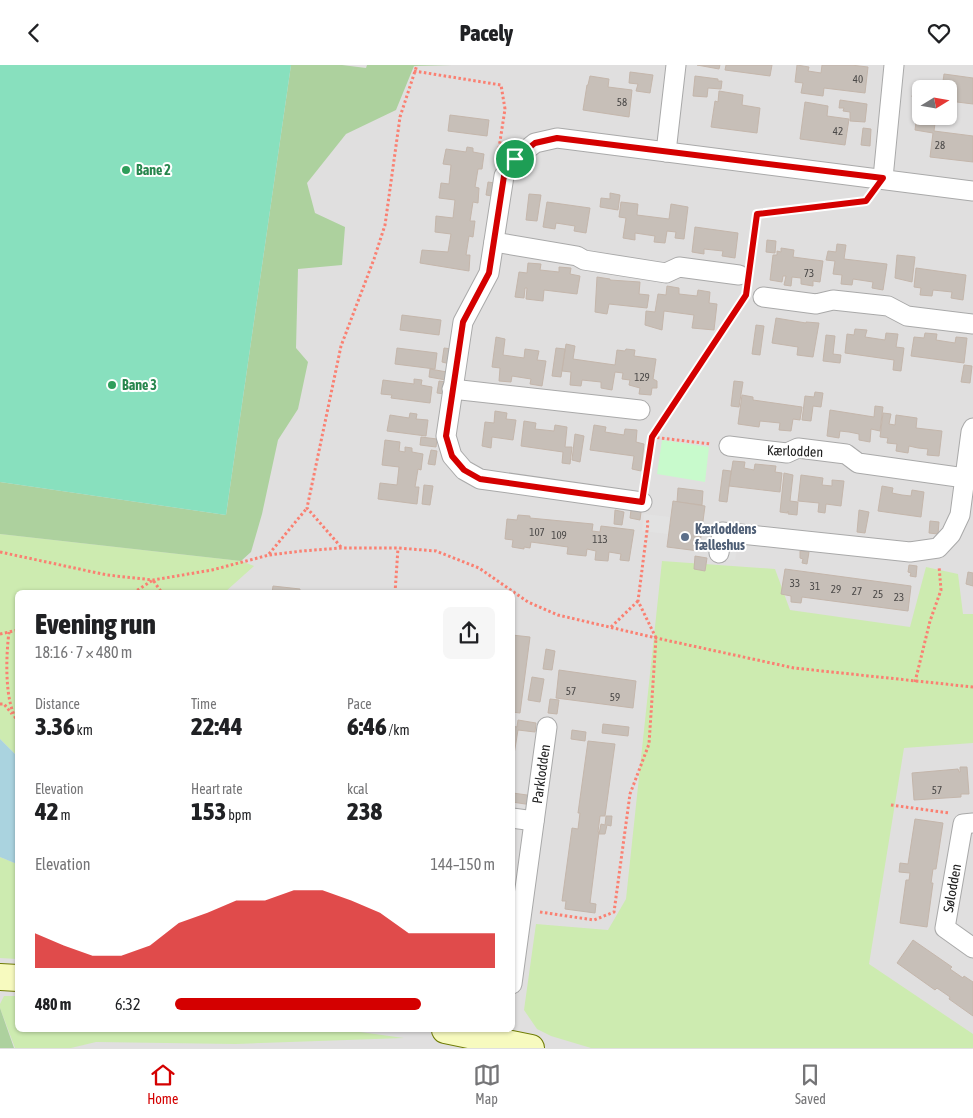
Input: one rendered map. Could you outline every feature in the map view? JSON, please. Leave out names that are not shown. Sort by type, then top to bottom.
[{"type":"street","points":[[666,152],[676,65]]},
{"type":"street","points":[[883,178],[894,65]]},
{"type":"street","points":[[642,502],[480,479],[464,470],[452,456],[446,436],[463,322],[489,273],[504,176],[515,159],[535,143],[557,138],[883,178],[973,191]]},
{"type":"street","points":[[494,241],[578,256],[584,260],[666,273],[679,267],[744,271]]},
{"type":"street","points":[[755,297],[816,304],[833,301],[888,306],[908,316],[973,324]]},
{"type":"street","points":[[452,389],[640,410]]},
{"type":"street","points":[[719,553],[722,532],[910,552],[938,548],[951,534],[960,515],[973,428]]},
{"type":"street","name":"Kærlodden","points":[[729,446],[787,453],[798,448],[846,454],[858,463],[965,478]]},
{"type":"street","name":"Parklodden","points":[[515,962],[547,727]]},
{"type":"street","name":"Parklodden","points":[[515,819],[534,821]]},
{"type":"street","name":"Sølodden","points":[[968,823],[945,928],[973,948]]},
{"type":"street","points":[[0,977],[15,978]]},
{"type":"street","points":[[457,1032],[505,1040],[532,1048]]},
{"type":"path","points":[[269,555],[307,508],[341,346],[385,225],[400,117],[416,65]]},
{"type":"path","points":[[414,71],[501,85],[505,109],[495,175],[503,183]]},
{"type":"path","points":[[744,271],[757,214],[866,201],[883,178]]},
{"type":"path","points":[[522,910],[594,920],[614,912],[630,795],[649,744],[656,638],[638,601],[648,523],[642,502],[652,437],[755,297]]},
{"type":"path","points":[[652,437],[729,446]]},
{"type":"path","points":[[307,508],[341,548]]},
{"type":"path","points":[[0,552],[107,575],[153,580],[212,570],[269,555],[341,548],[398,548],[436,551],[479,568],[511,590]]},
{"type":"path","points":[[395,590],[398,548]]},
{"type":"path","points":[[915,682],[930,621],[941,590],[938,548]]},
{"type":"path","points":[[138,590],[153,580]]},
{"type":"path","points":[[153,580],[160,590]]},
{"type":"path","points":[[515,593],[528,602],[558,615],[794,668],[973,687]]},
{"type":"path","points":[[611,627],[638,601]]},
{"type":"path","points":[[0,634],[15,631]]},
{"type":"path","points":[[9,632],[6,659],[12,715]]},
{"type":"path","points":[[0,704],[4,704],[15,718]]},
{"type":"path","points":[[891,805],[954,814],[968,823]]},
{"type":"shaded area","points":[[0,65],[973,65],[973,1048],[0,1048]]},
{"type":"shaded area","points":[[644,514],[670,517],[668,534],[642,531]]},
{"type":"shaded area","points":[[711,544],[737,548],[735,560],[710,558]]},
{"type":"green space","points":[[0,65],[291,65],[226,515],[0,482]]},
{"type":"green space","points":[[291,65],[342,65],[366,68],[367,65],[452,65],[414,66],[396,110],[346,134],[307,183],[315,213],[345,227],[342,265],[298,269],[296,348],[308,362],[298,409],[278,440],[262,514],[251,552],[241,561],[0,534],[0,482],[226,515]]},
{"type":"green space","points":[[662,440],[709,447],[705,482],[657,474]]},
{"type":"green space","points":[[0,534],[241,561],[254,566],[227,590],[15,590],[15,754],[0,739]]},
{"type":"green space","points":[[662,561],[775,569],[790,610],[910,627],[926,567],[958,574],[963,614],[973,614],[973,743],[904,748],[869,964],[973,1034],[973,1048],[591,1048],[551,1036],[537,1029],[524,1010],[536,924],[608,930],[626,899]]},
{"type":"green space","points":[[0,857],[15,863],[15,959],[0,958]]},
{"type":"green space","points":[[4,996],[15,996],[15,1032],[360,1032],[404,1038],[236,1044],[96,1042],[71,1048],[15,1048],[0,1004]]},
{"type":"green space","points":[[0,1008],[14,1048],[0,1048]]},
{"type":"water","points":[[0,739],[15,754],[15,863],[0,857]]},
{"type":"building","points":[[697,65],[720,65],[719,69]]},
{"type":"building","points":[[726,65],[772,65],[770,76],[725,70]]},
{"type":"building","points":[[797,65],[809,67],[808,71],[821,73],[822,65],[868,67],[865,93],[824,88],[823,96],[801,93],[803,83],[795,82]]},
{"type":"building","points":[[630,72],[653,75],[650,93],[636,91],[638,84],[629,83]]},
{"type":"building","points":[[944,74],[973,78],[973,104],[958,102],[958,80],[943,80]]},
{"type":"building","points":[[590,76],[609,79],[608,87],[632,90],[629,117],[583,110]]},
{"type":"building","points":[[695,76],[722,81],[721,89],[708,88],[707,97],[693,96]]},
{"type":"building","points":[[719,91],[743,95],[742,105],[760,108],[757,133],[711,127],[715,101],[718,102]]},
{"type":"building","points":[[840,100],[867,104],[865,122],[850,121],[850,112],[843,111],[844,108],[839,108]]},
{"type":"building","points":[[805,102],[828,106],[827,116],[849,119],[845,145],[800,139]]},
{"type":"building","points":[[450,115],[489,120],[487,136],[448,131]]},
{"type":"building","points":[[916,125],[935,125],[934,131],[973,136],[973,162],[930,157],[933,133],[915,130]]},
{"type":"building","points":[[863,128],[871,129],[870,146],[861,145]]},
{"type":"building","points":[[467,147],[473,148],[473,152],[484,154],[482,169],[478,169],[475,187],[479,188],[478,203],[473,202],[470,221],[475,221],[473,237],[469,236],[466,255],[470,255],[469,271],[420,263],[422,250],[448,252],[451,234],[435,232],[436,216],[453,218],[455,200],[439,198],[441,183],[449,184],[451,165],[443,164],[446,149],[466,152]]},
{"type":"building","points":[[488,182],[495,183],[492,196],[486,195]]},
{"type":"building","points":[[610,193],[620,195],[618,210],[600,207],[601,198],[610,199]]},
{"type":"building","points":[[529,194],[541,195],[537,221],[526,220]]},
{"type":"building","points":[[547,202],[590,208],[586,233],[574,231],[575,226],[556,223],[555,229],[543,227]]},
{"type":"building","points":[[621,202],[638,204],[637,215],[669,219],[671,204],[688,207],[684,239],[675,238],[676,232],[667,231],[665,243],[654,242],[655,236],[635,233],[635,240],[623,238],[626,218],[619,217]]},
{"type":"building","points":[[695,227],[738,233],[735,258],[722,256],[723,251],[704,249],[704,254],[692,252]]},
{"type":"building","points":[[767,240],[776,241],[775,253],[766,252]]},
{"type":"building","points":[[837,244],[846,245],[844,259],[887,264],[883,290],[872,288],[873,282],[853,279],[852,285],[841,284],[842,275],[833,274],[835,261],[826,260],[828,251],[836,252]]},
{"type":"building","points":[[781,248],[794,250],[793,257],[823,261],[820,282],[813,281],[813,286],[801,284],[801,278],[792,277],[791,286],[784,285],[786,276],[783,276],[782,282],[770,280],[773,255],[777,255],[777,251],[781,252]]},
{"type":"building","points":[[897,255],[915,257],[912,282],[895,278]]},
{"type":"building","points":[[528,263],[541,264],[540,270],[559,272],[559,267],[571,268],[570,274],[580,276],[577,294],[544,290],[543,301],[526,299],[527,288],[525,288],[524,298],[515,297],[519,272],[527,273]]},
{"type":"building","points":[[916,268],[966,275],[963,300],[951,298],[952,292],[933,290],[932,296],[920,295],[921,288],[914,287]]},
{"type":"building","points":[[597,277],[640,282],[639,294],[649,295],[647,308],[609,304],[607,314],[595,312]]},
{"type":"building","points":[[667,286],[679,288],[679,294],[697,296],[698,290],[710,292],[709,303],[717,304],[714,330],[692,328],[694,315],[664,311],[662,330],[645,325],[646,311],[655,312],[658,294],[666,295]]},
{"type":"building","points":[[402,315],[441,320],[439,335],[400,330]]},
{"type":"building","points":[[776,318],[806,323],[819,323],[813,357],[797,355],[798,347],[772,343]]},
{"type":"building","points":[[756,325],[764,326],[760,355],[752,354]]},
{"type":"building","points":[[855,329],[867,330],[865,337],[885,340],[886,333],[898,334],[896,347],[904,348],[901,371],[893,370],[894,360],[845,353],[847,334],[854,335]]},
{"type":"building","points":[[925,333],[937,334],[936,340],[955,343],[956,337],[967,338],[964,363],[911,356],[914,337],[924,338]]},
{"type":"building","points":[[826,335],[835,336],[833,354],[841,355],[840,363],[823,361]]},
{"type":"building","points":[[496,337],[505,339],[503,355],[524,358],[525,349],[539,351],[537,360],[546,361],[542,386],[530,384],[531,379],[512,376],[511,382],[499,381],[500,368],[492,367]]},
{"type":"building","points":[[566,344],[575,346],[573,359],[615,365],[617,350],[625,351],[626,349],[635,350],[634,356],[656,359],[653,379],[657,381],[657,388],[652,388],[651,395],[639,394],[640,388],[629,385],[630,380],[622,379],[623,373],[615,372],[612,390],[601,388],[601,382],[582,380],[581,386],[570,385],[571,372],[562,371]]},
{"type":"building","points":[[397,348],[437,353],[435,369],[395,364]]},
{"type":"building","points":[[444,348],[452,349],[450,364],[442,362]]},
{"type":"building","points":[[556,348],[565,349],[561,377],[552,376]]},
{"type":"building","points":[[964,365],[972,366],[970,383],[961,382]]},
{"type":"building","points":[[430,369],[447,372],[446,380],[429,377]]},
{"type":"building","points":[[414,379],[422,380],[421,385],[432,387],[430,403],[391,398],[392,395],[381,394],[383,380],[414,384]]},
{"type":"building","points":[[439,381],[446,382],[444,394],[437,393]]},
{"type":"building","points":[[734,381],[743,382],[739,407],[731,406]]},
{"type":"building","points":[[815,392],[823,393],[821,407],[813,406],[811,421],[802,420],[805,396],[814,397]]},
{"type":"building","points":[[742,395],[753,397],[753,400],[802,407],[800,420],[793,419],[791,431],[779,430],[780,423],[760,421],[759,427],[738,424]]},
{"type":"building","points":[[875,406],[883,407],[880,431],[871,429],[870,442],[859,440],[859,434],[849,432],[840,431],[839,438],[827,436],[830,410],[874,417]]},
{"type":"building","points":[[495,411],[507,413],[506,419],[516,420],[513,440],[492,437],[491,448],[482,446],[485,422],[494,423]]},
{"type":"building","points":[[410,413],[417,414],[416,419],[428,420],[426,436],[387,431],[390,415],[409,418]]},
{"type":"building","points":[[883,413],[891,414],[889,424],[895,425],[896,415],[917,418],[916,428],[942,431],[939,456],[927,455],[928,449],[909,446],[908,453],[896,451],[897,444],[887,443],[888,438],[880,437]]},
{"type":"building","points":[[524,421],[536,423],[535,429],[554,431],[555,425],[567,427],[565,447],[572,447],[570,464],[562,463],[563,452],[521,446]]},
{"type":"building","points":[[594,425],[606,427],[605,432],[624,435],[625,429],[637,430],[636,442],[644,444],[641,471],[632,469],[634,456],[590,450]]},
{"type":"building","points":[[575,434],[584,436],[580,462],[572,460]]},
{"type":"building","points":[[421,437],[437,439],[436,447],[420,445]]},
{"type":"building","points":[[385,440],[400,442],[399,451],[405,452],[405,447],[412,448],[412,452],[423,454],[421,470],[418,469],[415,487],[419,487],[417,504],[378,499],[380,483],[397,485],[399,467],[382,465]]},
{"type":"building","points":[[431,450],[437,451],[435,465],[428,464]]},
{"type":"building","points":[[733,461],[745,462],[744,468],[754,470],[755,464],[776,466],[775,472],[782,473],[780,492],[729,486]]},
{"type":"building","points":[[723,470],[731,471],[727,502],[719,501]]},
{"type":"building","points":[[784,473],[793,475],[790,501],[798,502],[797,515],[788,514],[788,511],[787,513],[780,512]]},
{"type":"building","points":[[801,475],[823,478],[822,485],[832,486],[832,480],[844,481],[841,506],[826,504],[825,513],[818,512],[819,503],[798,501]]},
{"type":"building","points":[[424,485],[433,486],[430,505],[422,504]]},
{"type":"building","points":[[882,486],[893,488],[892,493],[902,495],[911,496],[912,490],[924,492],[921,517],[878,511]]},
{"type":"building","points":[[678,488],[703,491],[702,505],[677,502]]},
{"type":"building","name":"Kærloddens fælleshus","points":[[673,501],[705,506],[699,551],[667,547]]},
{"type":"building","points":[[615,510],[624,512],[622,525],[614,524]]},
{"type":"building","points":[[631,510],[641,512],[640,520],[630,518]]},
{"type":"building","points":[[859,510],[869,512],[865,533],[857,532]]},
{"type":"building","points":[[518,515],[530,516],[530,518],[593,524],[592,531],[600,532],[601,526],[634,530],[629,561],[620,560],[621,554],[609,552],[608,561],[595,560],[596,551],[587,549],[586,556],[567,554],[568,547],[531,542],[530,548],[512,547],[513,540],[505,539],[507,519],[517,520]]},
{"type":"building","points":[[930,521],[939,522],[938,534],[929,533]]},
{"type":"building","points":[[800,551],[809,552],[807,564],[802,563],[803,559],[800,558]]},
{"type":"building","points":[[695,556],[707,558],[705,571],[694,569]]},
{"type":"building","points":[[909,565],[917,566],[916,577],[910,576],[911,573],[908,572]]},
{"type":"building","points":[[785,569],[911,586],[908,611],[802,597],[801,603],[791,602],[791,596],[781,594]]},
{"type":"building","points":[[968,572],[973,573],[973,586],[966,584]]},
{"type":"building","points":[[273,586],[300,589],[300,590],[272,590]]},
{"type":"building","points":[[515,635],[530,637],[520,713],[515,712]]},
{"type":"building","points":[[546,649],[555,651],[552,670],[543,669]]},
{"type":"building","points":[[559,670],[636,681],[633,708],[556,698]]},
{"type":"building","points":[[532,677],[544,679],[540,702],[528,700]]},
{"type":"building","points":[[550,699],[559,700],[557,714],[548,713]]},
{"type":"building","points":[[518,720],[536,723],[535,732],[518,730],[515,748],[515,727],[517,727]]},
{"type":"building","points":[[603,724],[629,727],[628,736],[602,733]]},
{"type":"building","points":[[572,730],[586,732],[585,741],[571,739]]},
{"type":"building","points":[[588,741],[615,744],[605,816],[600,816],[598,832],[590,903],[596,904],[595,913],[565,909],[566,901],[562,901],[572,828],[578,829],[580,813],[578,813]]},
{"type":"building","points":[[960,767],[967,767],[969,794],[961,794],[961,797],[914,800],[912,773],[958,769],[960,772]]},
{"type":"building","points":[[515,793],[534,796],[532,805],[515,802]]},
{"type":"building","points":[[606,816],[612,816],[611,826],[607,825],[605,834],[599,834],[601,824],[605,825]]},
{"type":"building","points":[[915,819],[943,823],[936,869],[933,869],[927,927],[900,923],[906,880],[909,880],[910,873],[899,872],[900,863],[908,864]]},
{"type":"building","points":[[913,940],[952,967],[950,969],[973,982],[973,1016],[949,999],[950,997],[937,988],[935,990],[897,963]]},
{"type":"place","name":"Bane 2","points":[[126,170]]},
{"type":"place","name":"Bane 3","points":[[112,385]]},
{"type":"place","name":"Kærloddens fælleshus","points":[[685,537]]},
{"type":"route","points":[[557,138],[883,178],[866,201],[757,214],[746,295],[652,437],[642,502],[480,479],[464,470],[452,456],[446,436],[463,322],[474,298],[489,273],[504,176],[515,159],[535,143],[557,138]]}]
